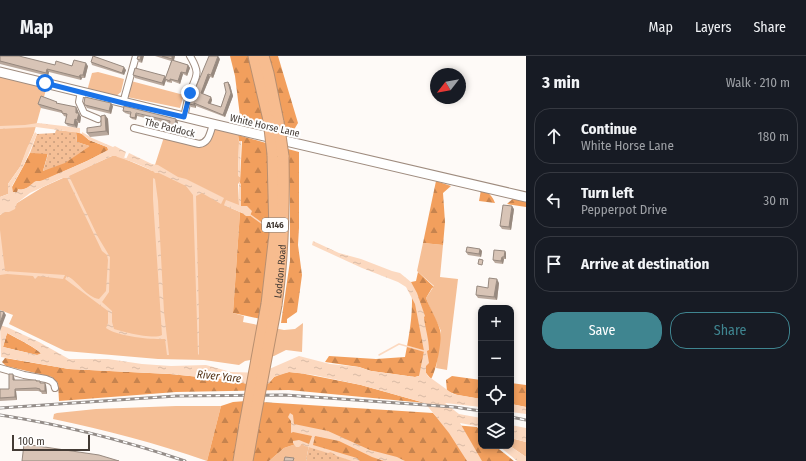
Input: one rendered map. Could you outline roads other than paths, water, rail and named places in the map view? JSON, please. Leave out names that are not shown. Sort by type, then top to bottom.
[{"type":"highway","name":"Loddon Road","points":[[254,56],[273,121]]},
{"type":"highway","name":"Loddon Road","points":[[242,460],[271,304],[275,234],[278,155],[268,73],[263,56]]},
{"type":"street","points":[[123,103],[136,56]]},
{"type":"street","points":[[184,117],[190,93],[197,75],[195,66],[190,56]]},
{"type":"street","name":"White Horse Lane","points":[[0,72],[123,103],[526,197]]},
{"type":"street","points":[[81,92],[79,102],[84,113],[98,119]]},
{"type":"street","name":"The Paddock","points":[[134,128],[199,144],[206,142],[213,124]]},
{"type":"street","points":[[0,368],[24,375],[46,379],[51,381],[55,388]]},
{"type":"water","points":[[38,123],[80,128],[80,133],[36,127],[0,129],[0,126]]},
{"type":"water","points":[[35,132],[37,134],[24,165],[12,186],[13,192],[17,192],[18,189],[24,189],[36,181],[42,180],[87,161],[108,150],[107,147],[89,140],[82,134],[82,132],[92,138],[113,147],[115,146],[126,152],[124,158],[112,156],[69,176],[98,237],[110,257],[109,292],[102,302],[112,311],[112,322],[114,329],[153,337],[162,335],[153,199],[153,178],[155,179],[158,201],[164,312],[169,355],[167,355],[165,339],[152,339],[126,335],[106,328],[108,323],[108,311],[65,279],[67,276],[71,278],[94,298],[99,299],[106,291],[107,255],[102,251],[67,178],[62,178],[30,193],[17,203],[15,209],[0,215],[0,197],[8,194],[8,184],[20,167]]},
{"type":"water","points":[[239,141],[242,141],[240,177],[238,176]]},
{"type":"water","points":[[129,153],[152,164],[158,165],[178,177],[186,179],[224,198],[221,204],[202,193],[196,196],[199,355],[193,195],[186,186],[126,159]]},
{"type":"water","points":[[239,182],[241,184],[241,206],[247,206],[252,211],[250,216],[246,216],[224,205],[226,200],[239,205]]},
{"type":"water","points":[[0,230],[5,271],[65,275],[63,279],[38,276],[35,279],[33,276],[7,274],[0,275]]},
{"type":"water","name":"River Yare","points":[[313,241],[339,253],[400,273],[411,282],[417,293],[425,316],[429,350],[427,351],[429,363],[426,366],[426,373],[453,394],[478,398],[478,407],[445,403],[459,414],[478,417],[478,426],[460,423],[482,461],[467,461],[449,433],[425,403],[361,385],[314,375],[289,372],[274,377],[269,383],[261,386],[220,379],[170,374],[69,369],[1,357],[0,325],[39,342],[69,359],[108,359],[142,364],[171,366],[206,365],[231,372],[260,373],[299,356],[330,364],[359,367],[371,371],[415,377],[419,376],[424,351],[415,304],[406,287],[398,282],[362,268],[312,245]],"holes":[[[7,333],[31,346],[41,354],[37,355],[3,347]]]},
{"type":"water","points":[[514,405],[526,407],[526,414],[514,412]]},
{"type":"water","points":[[290,413],[293,415],[294,424],[328,431],[370,450],[397,457],[405,461],[384,461],[372,457],[339,441],[315,436],[313,445],[357,458],[360,461],[352,461],[337,456],[331,452],[328,453],[302,444],[299,447],[296,447],[293,441],[299,440],[309,444],[312,436],[293,432],[291,433],[291,421],[288,417]]},
{"type":"water","points":[[514,426],[526,428],[526,442],[514,439]]},
{"type":"water","points":[[503,449],[514,449],[526,457],[526,461],[517,461]]},
{"type":"waterway","points":[[117,156],[132,161]]},
{"type":"waterway","points":[[249,214],[267,227]]},
{"type":"waterway","points":[[379,355],[399,344],[424,351]]},
{"type":"railway","points":[[0,408],[176,396],[285,395],[454,407],[478,411]]},
{"type":"railway","points":[[0,415],[47,423],[93,434],[139,446],[185,461]]},
{"type":"railway","points":[[514,418],[526,420]]}]
